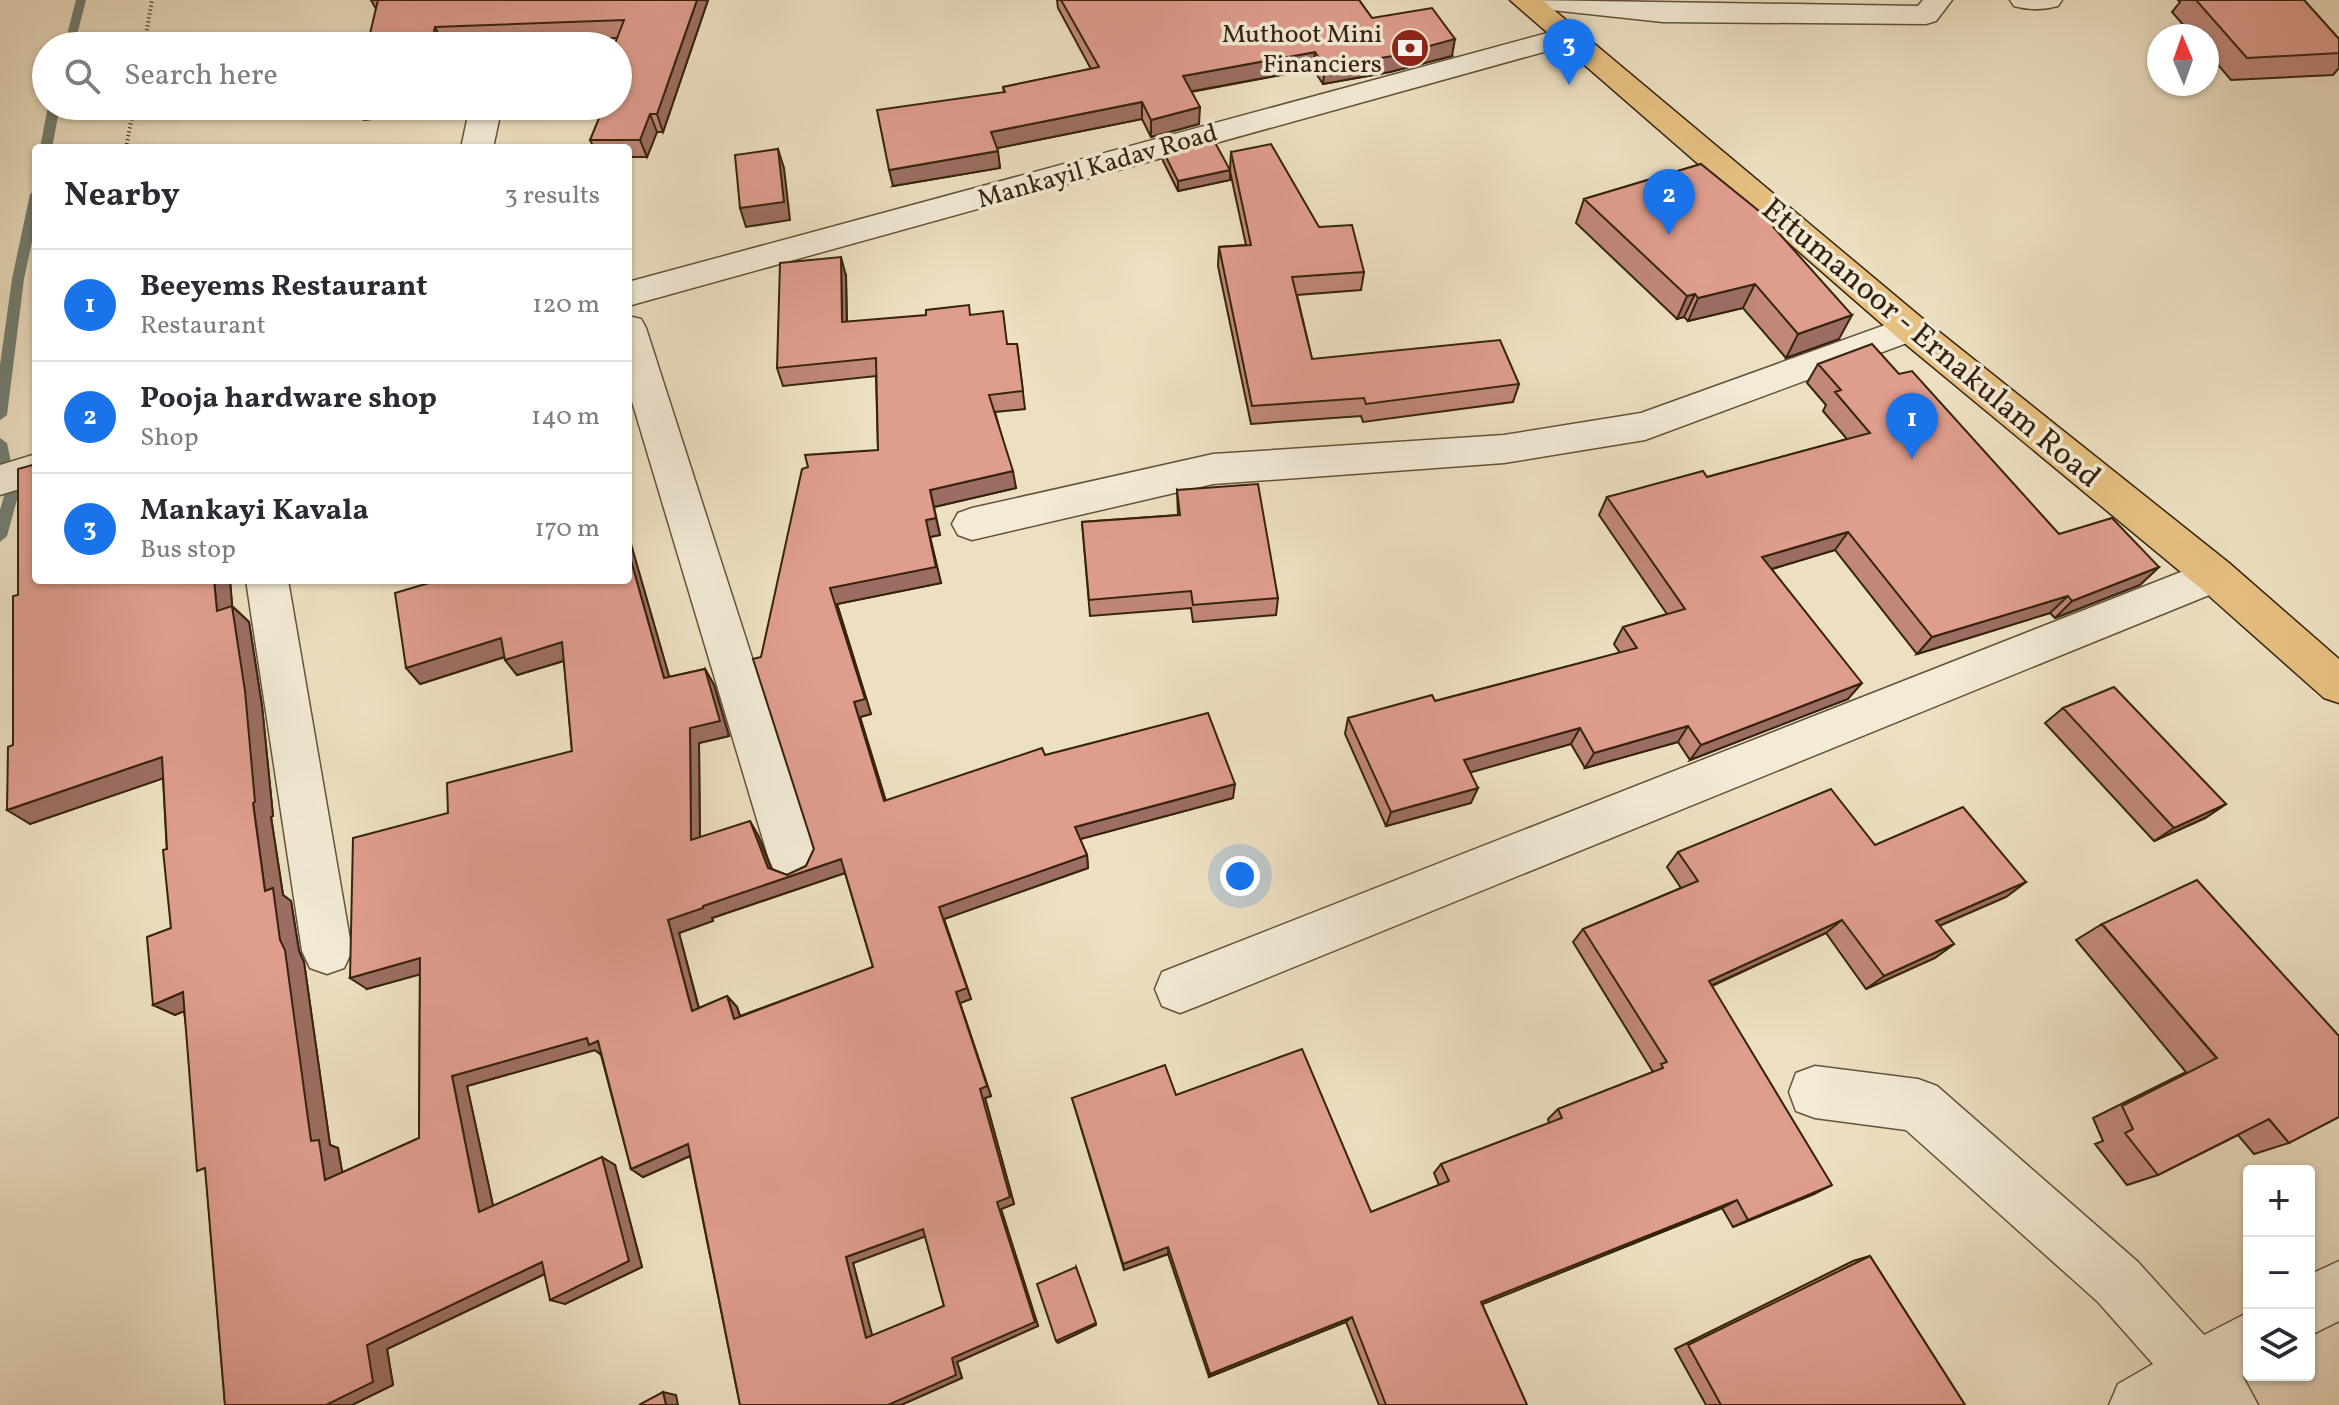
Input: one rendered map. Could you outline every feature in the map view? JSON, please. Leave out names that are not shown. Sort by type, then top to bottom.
[{"type":"main road","name":"Ettumanoor - Ernakulam Road","points":[[1524,0],[1641,96],[1910,328],[2214,575],[2339,685]]},
{"type":"street","points":[[1542,0],[1663,13],[1926,15],[1938,0]]},
{"type":"street","points":[[2024,0],[2048,0]]},
{"type":"street","name":"Mankayil Kadav Road","points":[[632,294],[870,230],[1124,156],[1566,37]]},
{"type":"street","points":[[478,144],[483,120]]},
{"type":"street","points":[[632,302],[794,863]]},
{"type":"street","points":[[972,524],[1213,469],[1504,449],[1645,426],[1910,328]]},
{"type":"street","points":[[1180,989],[2214,575]]},
{"type":"street","points":[[268,584],[327,951]]},
{"type":"street","points":[[1815,1092],[1918,1105],[2118,1282],[2213,1388]]},
{"type":"street","points":[[2315,1303],[2339,1289]]},
{"type":"street","points":[[2139,1405],[2213,1388],[2243,1349]]},
{"type":"path","points":[[146,32],[152,0]]},
{"type":"path","points":[[127,144],[131,120]]},
{"type":"building","points":[[378,0],[697,0],[657,114],[650,114],[640,140],[590,140],[598,120],[632,120],[632,32],[619,32],[624,20],[435,27],[434,32],[370,32]]},
{"type":"building","points":[[1061,0],[1359,0],[1372,18],[1432,8],[1455,39],[1393,56],[1325,67],[1315,52],[1183,76],[1200,107],[1151,120],[1142,102],[991,132],[998,151],[889,170],[877,110],[1005,92],[1003,87],[1099,67]]},
{"type":"building","points":[[2196,0],[2304,0],[2339,39],[2339,53],[2247,58]]},
{"type":"building","points":[[1212,137],[1230,170],[1178,181],[1163,151]]},
{"type":"building","points":[[1271,144],[1319,227],[1352,225],[1364,272],[1292,277],[1312,359],[1500,340],[1519,384],[1366,404],[1364,398],[1252,406],[1219,247],[1251,245],[1231,152]]},
{"type":"building","points":[[778,149],[784,202],[740,208],[735,155]]},
{"type":"building","points":[[1701,164],[1759,211],[1852,315],[1798,334],[1755,284],[1698,298],[1695,294],[1687,296],[1584,199]]},
{"type":"building","points":[[841,257],[842,322],[926,315],[926,310],[969,305],[970,315],[1003,311],[1007,344],[1017,344],[1023,391],[989,395],[1013,471],[930,490],[936,518],[926,520],[936,567],[830,588],[865,699],[854,702],[884,801],[1042,748],[1045,755],[1208,713],[1235,784],[1075,827],[1087,855],[939,907],[967,988],[956,992],[987,1086],[980,1089],[1010,1197],[997,1202],[1035,1322],[952,1358],[956,1375],[888,1405],[740,1405],[688,1144],[631,1169],[598,1041],[589,1045],[587,1038],[452,1076],[479,1212],[602,1157],[629,1261],[550,1300],[542,1262],[367,1345],[373,1382],[326,1405],[225,1405],[205,1168],[197,1171],[183,992],[153,1005],[147,937],[171,928],[163,850],[167,849],[162,757],[7,810],[8,747],[13,745],[13,596],[18,595],[18,469],[32,465],[32,584],[214,584],[217,611],[232,606],[245,691],[253,803],[265,891],[273,888],[280,940],[285,950],[311,1141],[319,1140],[325,1180],[419,1138],[420,958],[350,978],[353,838],[448,813],[447,783],[572,751],[562,642],[505,660],[501,638],[406,668],[395,593],[425,584],[632,584],[632,564],[664,678],[705,669],[720,721],[690,728],[691,840],[750,821],[768,868],[787,875],[806,866],[814,849],[753,659],[761,657],[802,469],[808,467],[805,455],[878,450],[876,358],[777,368],[780,263]],"holes":[[[841,859],[873,967],[734,1019],[727,996],[692,1011],[668,920]],[[923,1229],[944,1306],[866,1338],[846,1257]]]},
{"type":"building","points":[[1872,344],[1899,374],[1912,371],[2059,534],[2112,518],[2159,567],[2072,601],[2068,596],[1932,637],[1848,532],[1762,557],[1862,683],[1701,745],[1688,726],[1594,753],[1580,728],[1464,760],[1478,788],[1391,812],[1348,718],[1432,695],[1435,701],[1637,648],[1623,627],[1685,609],[1607,497],[1703,471],[1707,477],[1870,433],[1835,392],[1841,390],[1818,364]]},
{"type":"building","points":[[1258,484],[1278,598],[1193,605],[1191,591],[1089,600],[1082,522],[1180,515],[1177,490]]},
{"type":"building","points":[[2114,687],[2226,804],[2174,828],[2063,708]]},
{"type":"building","points":[[1831,789],[1875,845],[1963,807],[2026,882],[1936,921],[1954,944],[1884,976],[1842,920],[1709,981],[1832,1185],[1748,1220],[1737,1200],[1481,1302],[1527,1405],[1386,1405],[1352,1317],[1210,1374],[1168,1247],[1123,1264],[1072,1098],[1165,1065],[1176,1095],[1302,1049],[1371,1212],[1449,1181],[1441,1164],[1562,1118],[1558,1109],[1663,1068],[1661,1064],[1667,1062],[1583,929],[1698,881],[1678,852]]},
{"type":"building","points":[[2197,880],[2339,1036],[2339,1117],[2289,1143],[2269,1119],[2158,1175],[2125,1133],[2133,1129],[2122,1106],[2217,1058],[2102,924]]},
{"type":"building","points":[[1870,1256],[1965,1405],[1721,1405],[1688,1345]]},
{"type":"building","points":[[1076,1267],[1096,1323],[1056,1341],[1037,1284]]},
{"type":"building","points":[[663,1392],[666,1405],[639,1405]]},
{"type":"waterway","points":[[73,32],[81,0]]},
{"type":"waterway","points":[[47,144],[51,120]]},
{"type":"waterway","points":[[0,415],[18,279],[32,213]]},
{"type":"waterway","points":[[0,443],[11,496],[0,536]]},
{"type":"place","name":"Muthoot Mini Financiers","points":[[1410,48]]},
{"type":"place","name":"Mankayi Kavala","points":[[1569,85]]},
{"type":"place","name":"Pooja hardware shop","points":[[1669,235]]},
{"type":"place","name":"Beeyems Restaurant","points":[[1912,459]]}]
